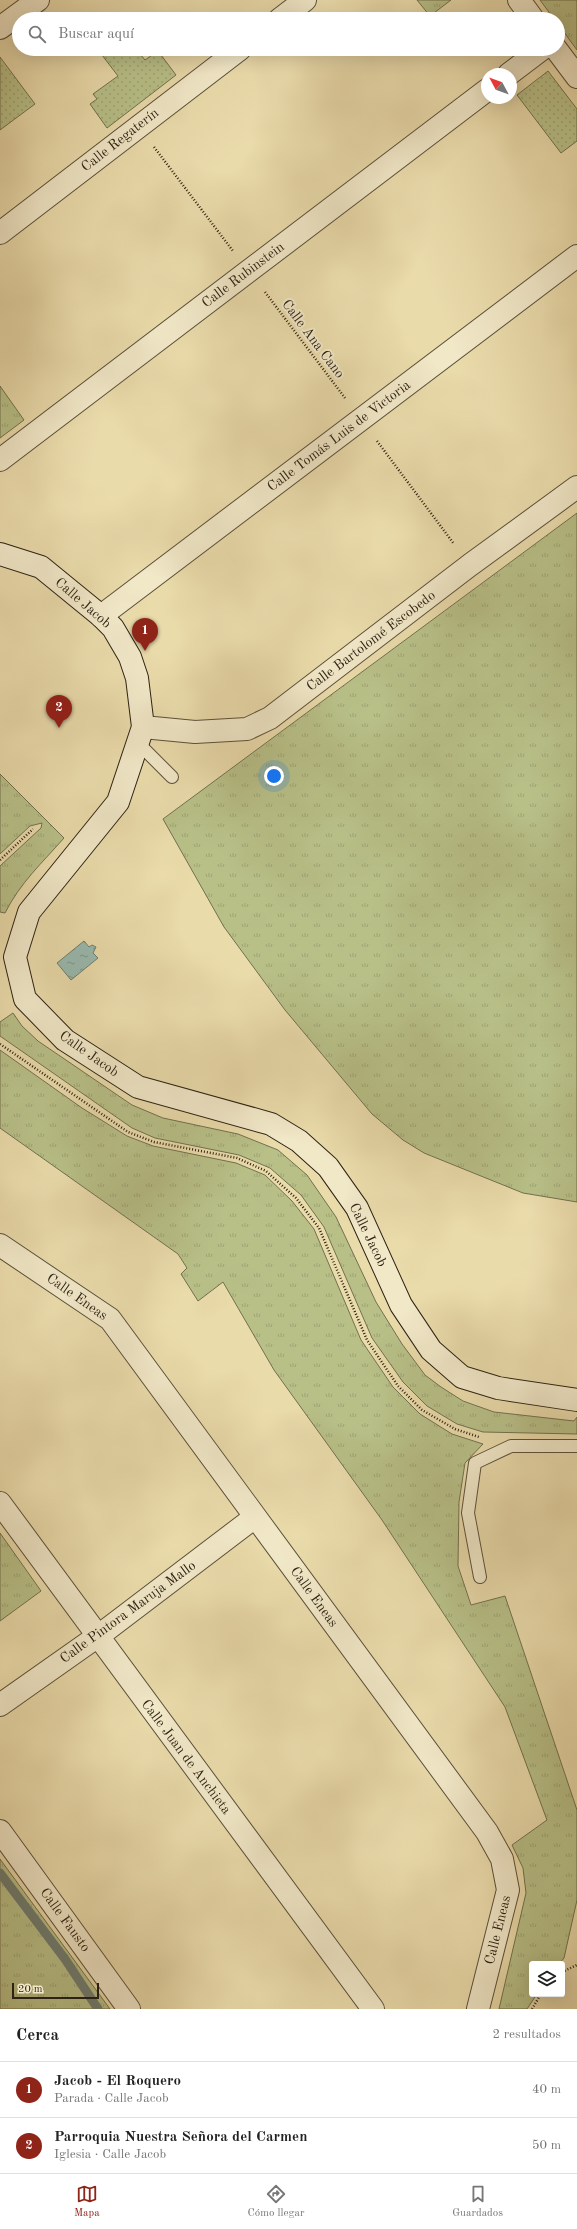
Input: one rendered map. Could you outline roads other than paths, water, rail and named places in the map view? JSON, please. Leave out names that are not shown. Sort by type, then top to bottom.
[{"type":"street","points":[[22,12],[38,0]]},
{"type":"street","points":[[289,12],[305,0]]},
{"type":"street","points":[[519,0],[528,12]]},
{"type":"street","points":[[0,28],[12,19]]},
{"type":"street","name":"Calle Regaterín","points":[[0,233],[231,56]]},
{"type":"street","points":[[517,68],[533,56]]},
{"type":"street","points":[[561,56],[577,77]]},
{"type":"street","name":"Calle Rubinstein","points":[[0,460],[481,95]]},
{"type":"street","name":"Calle Tomás Luis de Victoria","points":[[101,616],[577,256]]},
{"type":"street","name":"Calle Bartolomé Escobedo","points":[[141,736],[247,729],[270,718],[464,570],[577,488]]},
{"type":"street","name":"Calle Jacob","points":[[0,554],[41,567],[101,616],[113,628],[130,657],[137,678],[141,736],[118,802],[29,912],[15,957],[25,1000],[65,1040],[138,1087],[271,1124],[299,1141],[328,1167],[357,1208],[401,1305],[431,1350],[462,1377],[498,1388],[577,1400]]},
{"type":"street","name":"Calle Eneas","points":[[0,1245],[110,1319],[486,1832],[502,1859],[508,1890],[478,2009]]},
{"type":"street","name":"Calle Juan de Anchieta","points":[[0,1503],[96,1637],[373,2009]]},
{"type":"street","name":"Calle Pintora Maruja Mallo","points":[[0,1705],[96,1637],[255,1517]]},
{"type":"street","name":"Calle Fausto","points":[[0,1831],[129,2009]]},
{"type":"lane","points":[[141,736],[172,777]]},
{"type":"lane","points":[[480,1577],[468,1513],[475,1463],[511,1446],[577,1446]]},
{"type":"water","points":[[84,941],[89,947],[92,945],[96,947],[93,953],[98,958],[71,980],[57,963]]},
{"type":"waterway","points":[[0,1873],[65,1959],[98,2009]]},
{"type":"place","name":"Jacob - El Roquero","points":[[145,651]]},
{"type":"place","name":"Parroquia Nuestra Señora del Carmen","points":[[59,728]]}]
